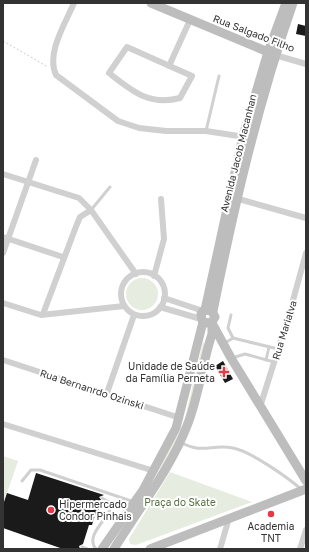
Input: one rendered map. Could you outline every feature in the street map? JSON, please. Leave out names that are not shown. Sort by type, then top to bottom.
[{"type":"main road","name":"Rua Salgado Filho","points":[[151,3],[271,54]]},
{"type":"main road","name":"Avenida Jacob Macanhan","points":[[102,549],[135,502],[154,471],[180,418],[198,339],[206,316],[247,138],[286,3]]},
{"type":"main road","name":"Avenida Jacob Macanhan","points":[[271,54],[293,3]]},
{"type":"main road","name":"Avenida Jacob Macanhan","points":[[114,549],[152,493],[180,442],[191,416],[212,334],[206,316]]},
{"type":"main road","points":[[150,549],[305,487],[206,316]]},
{"type":"main road","points":[[198,339],[205,340],[209,343]]},
{"type":"main road","points":[[123,535],[125,549]]},
{"type":"street","points":[[74,3],[58,39],[53,57],[52,66],[56,75],[118,121],[139,128],[166,131],[206,131],[247,138]]},
{"type":"street","points":[[169,66],[190,20]]},
{"type":"street","points":[[127,47],[169,66],[192,76],[180,98],[144,98],[109,74],[127,47]]},
{"type":"street","name":"Rua Salgado Filho","points":[[271,54],[306,64]]},
{"type":"street","points":[[3,253],[6,237],[36,160]]},
{"type":"street","points":[[3,174],[79,198],[91,210],[136,274]]},
{"type":"street","points":[[234,198],[306,218]]},
{"type":"street","points":[[154,276],[164,239],[161,199]]},
{"type":"street","points":[[43,314],[63,258],[80,217],[91,210]]},
{"type":"street","points":[[6,237],[63,258]]},
{"type":"street","name":"Rua Marialva","points":[[260,407],[306,253]]},
{"type":"street","points":[[146,273],[154,276],[162,285],[164,298],[160,307],[148,316],[134,315],[124,306],[121,299],[122,288],[128,278],[136,274],[146,273]]},
{"type":"street","points":[[164,298],[206,316]]},
{"type":"street","points":[[3,303],[35,314],[124,306]]},
{"type":"street","points":[[160,307],[206,316]]},
{"type":"street","points":[[107,393],[134,315]]},
{"type":"street","name":"Rua Bernanrdo Ozinski","points":[[3,360],[180,418]]},
{"type":"street","points":[[3,424],[154,471]]},
{"type":"street","points":[[220,549],[229,518]]},
{"type":"street","points":[[300,549],[306,530]]},
{"type":"lane","points":[[206,131],[218,76]]},
{"type":"lane","points":[[91,210],[110,187]]},
{"type":"lane","points":[[231,315],[228,328],[233,338]]},
{"type":"lane","points":[[222,344],[233,338],[278,349]]},
{"type":"lane","points":[[266,360],[269,347]]},
{"type":"lane","points":[[231,358],[245,354],[274,362]]},
{"type":"lane","points":[[180,442],[195,449],[224,447],[239,450],[305,487]]},
{"type":"lane","points":[[22,481],[31,470],[40,470],[135,502]]},
{"type":"lane","points":[[96,549],[92,545],[92,538],[112,505],[112,503],[102,498]]},
{"type":"lane","points":[[82,547],[87,549]]},
{"type":"path","points":[[3,41],[40,64],[54,70]]},
{"type":"green space","points":[[142,278],[153,283],[158,294],[153,305],[142,310],[131,305],[126,294],[131,283]]},
{"type":"green space","points":[[203,342],[205,344],[188,417],[160,473],[112,549],[109,549],[154,480],[179,432],[185,418]]},
{"type":"green space","points":[[3,456],[18,461],[3,505]]},
{"type":"green space","name":"Praça do Skate","points":[[170,472],[252,502],[136,545],[130,544],[129,539]]},
{"type":"building","points":[[298,24],[306,26],[306,36],[296,34]]},
{"type":"building","name":"Unidade de Saúde da Família Perneta","points":[[223,361],[233,379],[225,383],[215,366]]},
{"type":"building","name":"Hipermercado Condor Pinhais","points":[[36,473],[104,495],[99,497],[102,501],[97,516],[95,515],[92,525],[89,525],[83,544],[79,546],[80,549],[63,549],[3,528],[3,505],[7,493],[28,500]]},
{"type":"place","name":"Unidade de Saúde da Família Perneta","points":[[224,372]]},
{"type":"place","name":"Hipermercado Condor Pinhais","points":[[51,510]]},
{"type":"place","name":"Academia TNT","points":[[271,514]]}]
